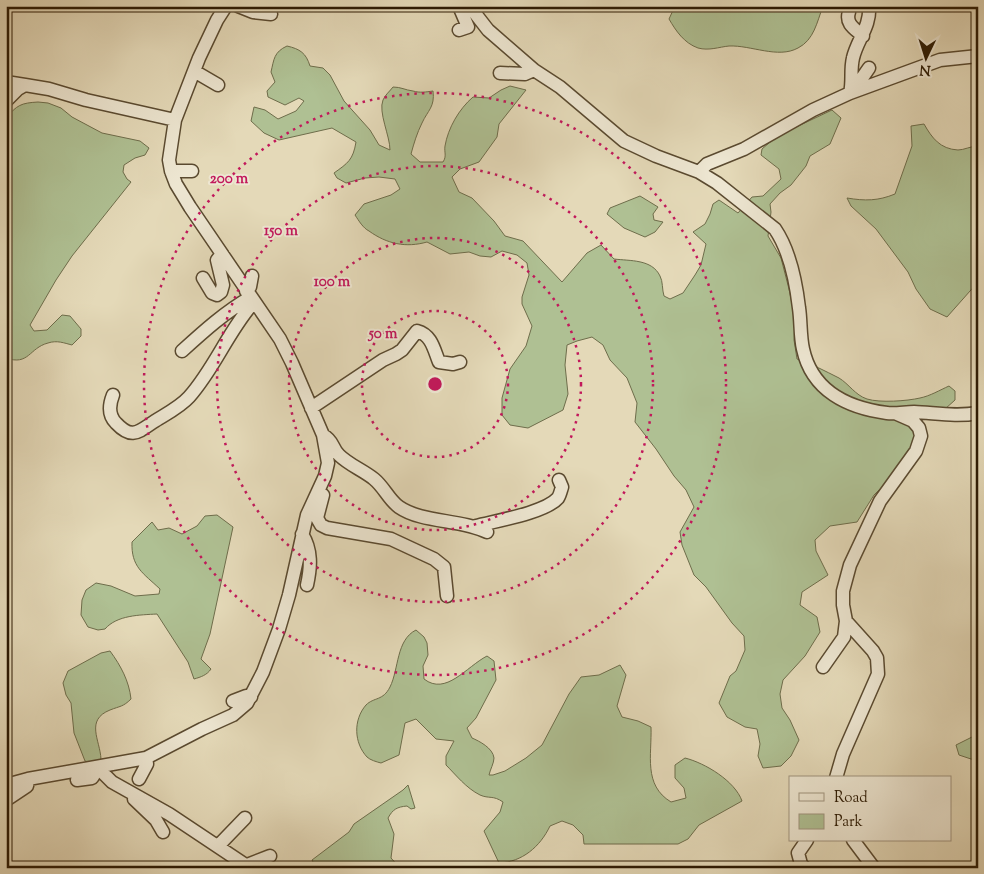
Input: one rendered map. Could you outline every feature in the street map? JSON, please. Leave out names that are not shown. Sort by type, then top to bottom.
[{"type":"street","points":[[226,6],[214,26],[175,120],[169,160],[171,171],[176,184],[203,233],[222,254],[280,339],[323,435],[328,463],[322,501],[317,518],[321,525],[327,528],[391,539],[434,559],[444,567],[447,596]]},
{"type":"street","points":[[238,6],[253,12],[271,14]]},
{"type":"street","points":[[459,6],[468,31]]},
{"type":"street","points":[[466,6],[474,12],[488,30],[534,70],[560,87],[624,141],[698,172],[731,192],[775,228],[780,236],[794,277],[803,349],[812,374],[819,384],[832,395],[859,407],[896,413],[913,412],[961,416],[978,413]]},
{"type":"street","points":[[851,89],[853,57],[859,30],[869,16],[869,6]]},
{"type":"street","points":[[849,12],[848,21],[859,30]]},
{"type":"street","points":[[851,89],[940,60],[978,56]]},
{"type":"street","points":[[698,172],[707,164],[744,149],[851,89],[860,82],[869,68]]},
{"type":"street","points":[[500,73],[525,74],[534,70]]},
{"type":"street","points":[[194,71],[218,85]]},
{"type":"street","points":[[6,82],[49,89],[86,100],[175,120]]},
{"type":"street","points":[[6,101],[25,85]]},
{"type":"street","points":[[171,171],[192,171]]},
{"type":"street","points":[[203,278],[212,293],[217,295],[221,292],[223,285],[216,260],[222,254]]},
{"type":"street","points":[[113,395],[110,405],[114,421],[128,433],[133,434],[174,409],[188,398],[199,385],[250,297],[252,276]]},
{"type":"street","points":[[182,351],[229,311],[250,297]]},
{"type":"street","points":[[309,405],[402,350],[416,331],[429,338],[439,362],[453,364],[460,362]]},
{"type":"street","points":[[309,405],[350,373]]},
{"type":"street","points":[[823,667],[844,637],[846,621],[842,605],[843,591],[850,565],[880,501],[916,451],[921,436],[919,428],[913,422],[896,413]]},
{"type":"street","points":[[323,435],[331,439],[337,452],[342,457],[375,480],[398,506],[408,513],[482,529],[548,506],[558,497],[562,487],[559,480]]},
{"type":"street","points":[[6,785],[28,779],[146,758],[233,715],[247,703],[263,672],[279,629],[289,595],[307,515],[325,476]]},
{"type":"street","points":[[302,534],[310,548],[307,585]]},
{"type":"street","points":[[837,776],[878,674],[877,658],[873,651],[846,621]]},
{"type":"street","points":[[233,701],[251,696]]},
{"type":"street","points":[[139,779],[147,764],[146,758]]},
{"type":"street","points":[[77,780],[92,778],[101,767]]},
{"type":"street","points":[[101,767],[104,774],[112,782],[218,846],[244,865],[270,856]]},
{"type":"street","points":[[6,800],[27,786],[28,779]]},
{"type":"street","points":[[131,792],[138,804],[159,824],[163,832]]},
{"type":"street","points":[[218,846],[245,818]]},
{"type":"street","points":[[805,868],[801,864],[798,853],[806,842]]},
{"type":"street","points":[[854,842],[874,868]]},
{"type":"green space","points":[[675,6],[823,6],[814,30],[803,45],[790,51],[773,52],[737,46],[702,49],[693,46],[685,40],[669,19]]},
{"type":"green space","points":[[287,46],[302,52],[310,66],[323,68],[330,75],[344,101],[370,130],[379,145],[390,150],[382,111],[385,96],[393,87],[418,92],[433,91],[432,105],[414,142],[411,154],[420,162],[443,162],[446,139],[451,126],[463,107],[473,97],[489,98],[510,86],[526,90],[499,124],[497,137],[479,162],[460,169],[452,177],[459,192],[472,198],[494,221],[505,236],[523,241],[562,282],[587,253],[601,245],[614,259],[640,262],[652,266],[661,278],[664,296],[670,299],[683,293],[701,265],[706,244],[693,232],[705,224],[713,204],[719,200],[738,213],[752,197],[763,196],[781,179],[779,169],[761,155],[762,149],[777,136],[832,110],[841,118],[830,144],[810,156],[806,166],[791,185],[770,204],[768,236],[781,258],[789,289],[795,318],[794,340],[797,359],[839,378],[859,395],[867,399],[901,401],[915,399],[949,386],[955,391],[955,400],[945,409],[931,408],[915,430],[915,441],[885,484],[874,495],[857,522],[830,526],[815,540],[816,551],[828,575],[802,592],[800,605],[817,617],[820,632],[805,656],[783,680],[780,694],[782,708],[799,740],[791,756],[781,766],[763,768],[758,756],[760,744],[757,729],[745,727],[727,717],[719,703],[730,676],[736,671],[745,650],[744,636],[732,623],[706,587],[694,575],[682,545],[680,532],[694,507],[686,490],[635,422],[637,403],[627,378],[610,360],[603,345],[592,337],[567,345],[565,365],[568,394],[563,410],[528,428],[510,425],[502,415],[502,398],[510,369],[526,346],[532,326],[522,304],[522,297],[529,275],[527,263],[517,255],[502,251],[491,257],[469,252],[450,254],[427,242],[412,245],[397,244],[383,239],[365,228],[355,215],[364,204],[391,195],[400,189],[395,179],[365,178],[346,183],[337,178],[334,173],[349,160],[356,142],[332,128],[279,140],[264,133],[251,121],[254,107],[265,110],[278,119],[296,111],[304,101],[299,98],[285,105],[268,97],[267,91],[275,82],[271,72],[274,60],[277,53]]},
{"type":"green space","points":[[38,102],[48,103],[61,108],[72,117],[102,133],[140,141],[149,148],[145,155],[135,158],[124,165],[123,172],[131,182],[72,256],[30,325],[34,331],[47,330],[62,315],[70,316],[81,329],[81,336],[72,345],[51,342],[42,345],[20,360],[14,360],[6,358],[6,118],[13,110],[20,106]]},
{"type":"green space","points":[[924,124],[930,134],[941,145],[958,150],[978,146],[978,282],[947,317],[930,309],[916,289],[908,272],[876,229],[851,206],[847,198],[871,200],[895,194],[912,146],[911,126]]},
{"type":"green space","points":[[640,196],[658,207],[653,214],[654,220],[663,222],[655,232],[645,237],[624,228],[607,214],[610,208]]},
{"type":"green space","points":[[217,515],[233,527],[210,634],[201,659],[211,669],[208,673],[194,679],[188,662],[157,614],[122,618],[105,629],[98,630],[88,627],[81,615],[82,600],[86,590],[96,583],[111,586],[135,596],[159,594],[160,589],[139,569],[132,551],[132,542],[152,522],[158,530],[169,528],[182,534],[197,526],[205,516]]},
{"type":"green space","points":[[416,630],[424,637],[427,643],[428,655],[423,666],[424,679],[432,683],[448,682],[487,656],[494,661],[496,680],[476,718],[467,728],[472,738],[485,745],[493,754],[494,760],[489,775],[505,771],[542,745],[569,694],[581,677],[599,675],[620,665],[626,675],[617,706],[622,717],[651,727],[651,769],[656,787],[662,795],[671,802],[686,798],[684,788],[675,778],[675,765],[685,758],[701,764],[726,780],[742,801],[699,825],[688,839],[678,844],[584,844],[583,835],[573,825],[562,821],[550,826],[536,847],[523,856],[515,860],[499,863],[484,831],[500,812],[503,802],[483,796],[470,789],[446,765],[446,756],[454,741],[436,739],[416,719],[405,723],[399,755],[381,763],[367,757],[360,745],[357,731],[359,717],[366,705],[384,695],[390,687],[401,648]]},
{"type":"green space","points":[[110,651],[124,674],[131,699],[123,705],[102,714],[98,719],[96,731],[101,759],[92,763],[85,761],[74,733],[71,703],[66,695],[63,683],[68,671],[101,653]]},
{"type":"green space","points":[[978,734],[978,758],[974,760],[959,755],[956,745]]},
{"type":"green space","points":[[408,785],[415,808],[411,809],[407,806],[398,808],[388,818],[394,834],[391,858],[400,868],[316,868],[312,860],[349,832],[354,824]]}]
